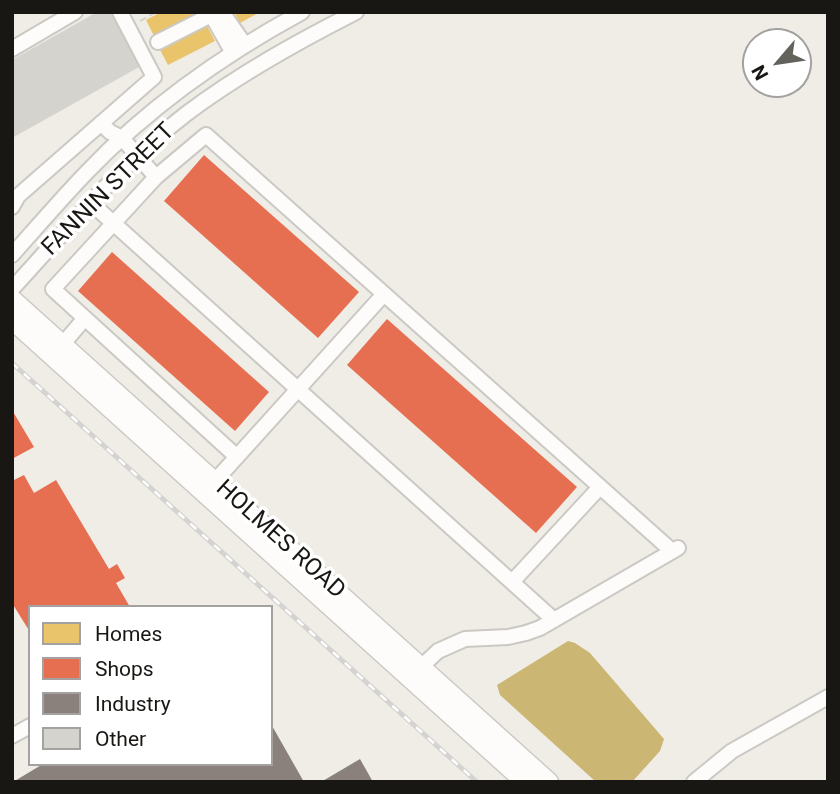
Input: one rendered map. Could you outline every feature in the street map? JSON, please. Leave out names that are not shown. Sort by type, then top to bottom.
[{"type":"main road","name":"HOLMES ROAD","points":[[12,299],[209,487]]},
{"type":"main road","name":"HOLMES ROAD","points":[[12,320],[209,487],[416,673],[549,782]]},
{"type":"main road","name":"HOLMES ROAD","points":[[416,673],[525,782]]},
{"type":"street","points":[[12,49],[75,12]]},
{"type":"street","points":[[14,200],[155,77],[120,12]]},
{"type":"street","name":"FANNIN STREET","points":[[12,256],[86,173],[177,91],[239,49],[302,12]]},
{"type":"street","name":"FANNIN STREET","points":[[12,289],[91,203],[138,156],[184,116],[271,57],[356,12]]},
{"type":"street","points":[[158,42],[217,13],[239,49]]},
{"type":"street","points":[[101,123],[122,138],[156,177]]},
{"type":"street","points":[[237,457],[53,289],[156,177],[206,135],[600,487],[676,549],[554,620],[526,633],[508,637],[465,639],[438,651],[416,673]]},
{"type":"street","points":[[91,203],[554,620]]},
{"type":"street","points":[[209,487],[384,294]]},
{"type":"street","points":[[62,345],[85,318]]},
{"type":"street","points":[[512,582],[600,487]]},
{"type":"street","points":[[694,782],[732,751],[828,697]]},
{"type":"street","points":[[12,736],[28,727]]},
{"type":"path","points":[[140,21],[156,12]]},
{"type":"shaded area","points":[[568,641],[590,653],[664,739],[660,751],[632,782],[596,782],[500,695],[497,685]]},
{"type":"building: Homes","points":[[161,12],[202,12],[156,40],[146,20]]},
{"type":"building: Homes","points":[[234,12],[260,12],[240,23]]},
{"type":"building: Homes","points":[[205,22],[215,41],[168,65],[158,46]]},
{"type":"building: Shops","points":[[204,155],[359,292],[318,338],[164,201]]},
{"type":"building: Shops","points":[[112,252],[269,392],[235,431],[78,291]]},
{"type":"building: Shops","points":[[387,319],[577,487],[536,533],[347,365]]},
{"type":"building: Shops","points":[[12,410],[34,447],[12,459]]},
{"type":"building: Shops","points":[[24,475],[34,493],[56,480],[109,569],[117,564],[125,578],[116,583],[129,605],[28,605],[28,629],[12,603],[12,481]]},
{"type":"building: Industry","points":[[273,728],[304,782],[13,782],[40,766],[273,766]]},
{"type":"building: Industry","points":[[360,759],[373,782],[321,782]]},
{"type":"building: Other","points":[[97,12],[111,12],[141,66],[12,138],[12,60]]},
{"type":"railway","points":[[12,363],[477,782]]}]
